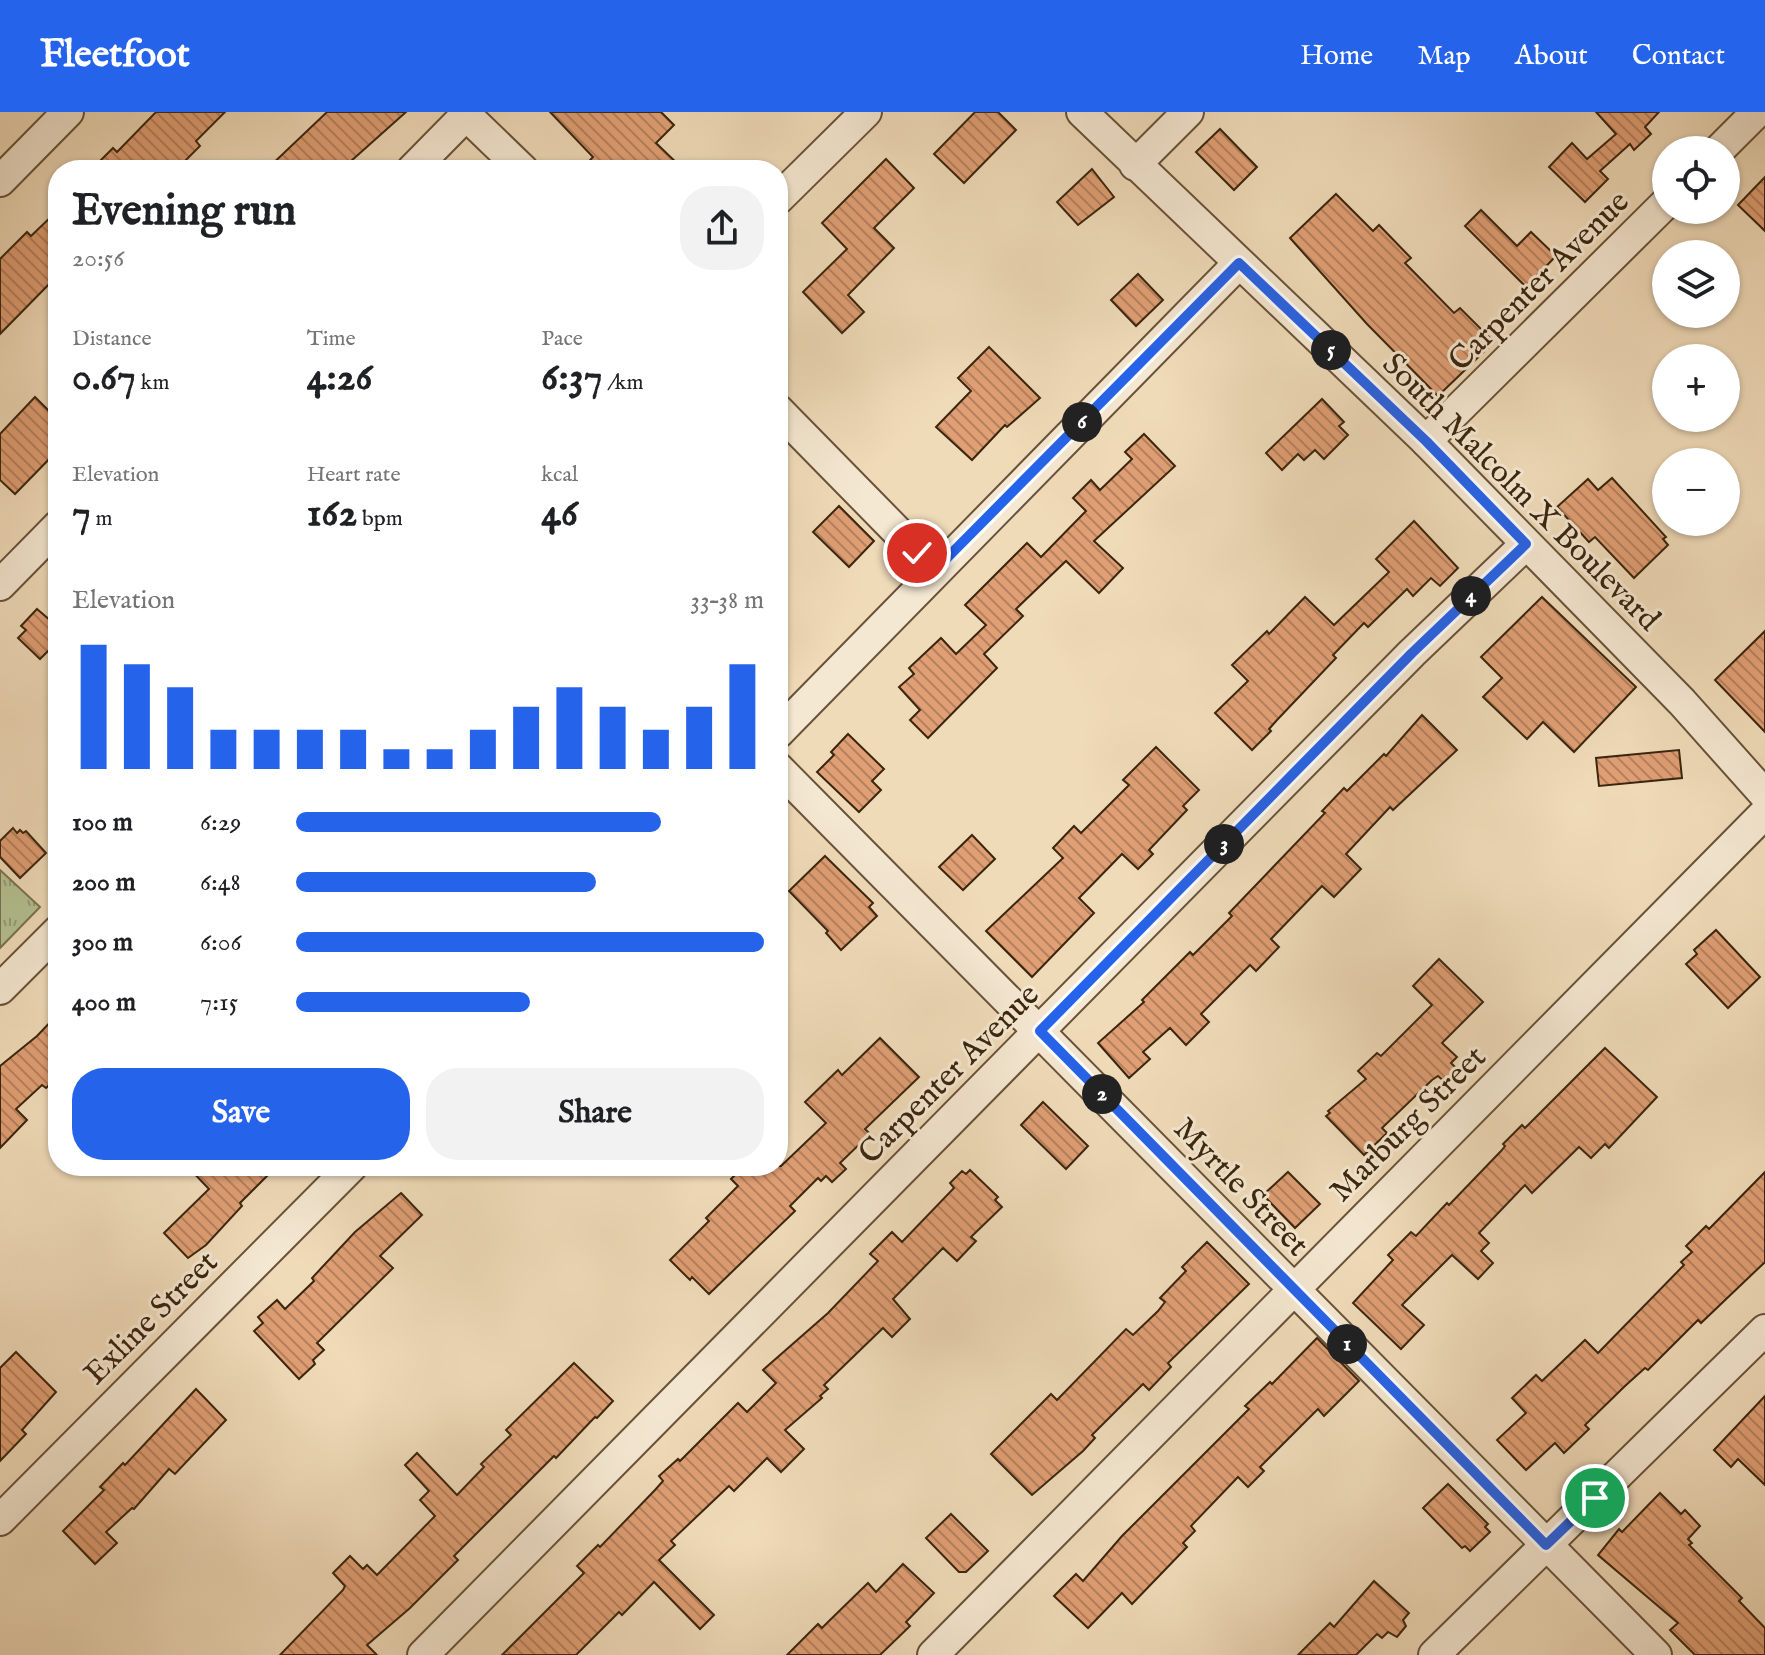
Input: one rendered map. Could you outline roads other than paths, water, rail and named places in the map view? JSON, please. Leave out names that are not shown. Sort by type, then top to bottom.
[{"type":"street","points":[[788,189],[866,112]]},
{"type":"street","name":"South Malcolm X Boulevard","points":[[1082,112],[1426,441],[1682,702],[1765,795]]},
{"type":"street","points":[[1135,165],[1188,112]]},
{"type":"street","points":[[1733,136],[1757,112]]},
{"type":"street","points":[[421,160],[465,114],[513,160]]},
{"type":"street","points":[[0,181],[58,115]]},
{"type":"street","name":"Carpenter Avenue","points":[[1426,441],[1652,217]]},
{"type":"street","points":[[788,723],[1239,263]]},
{"type":"street","points":[[788,420],[935,570]]},
{"type":"street","points":[[0,585],[48,536]]},
{"type":"street","name":"Carpenter Avenue","points":[[423,1655],[1412,653],[1526,544]]},
{"type":"street","name":"Myrtle Street","points":[[788,778],[1656,1655]]},
{"type":"street","name":"Marburg Street","points":[[933,1655],[1765,813]]},
{"type":"street","points":[[0,989],[48,941]]},
{"type":"street","name":"Exline Street","points":[[0,1520],[342,1176]]},
{"type":"street","points":[[1434,1655],[1765,1330]]}]
